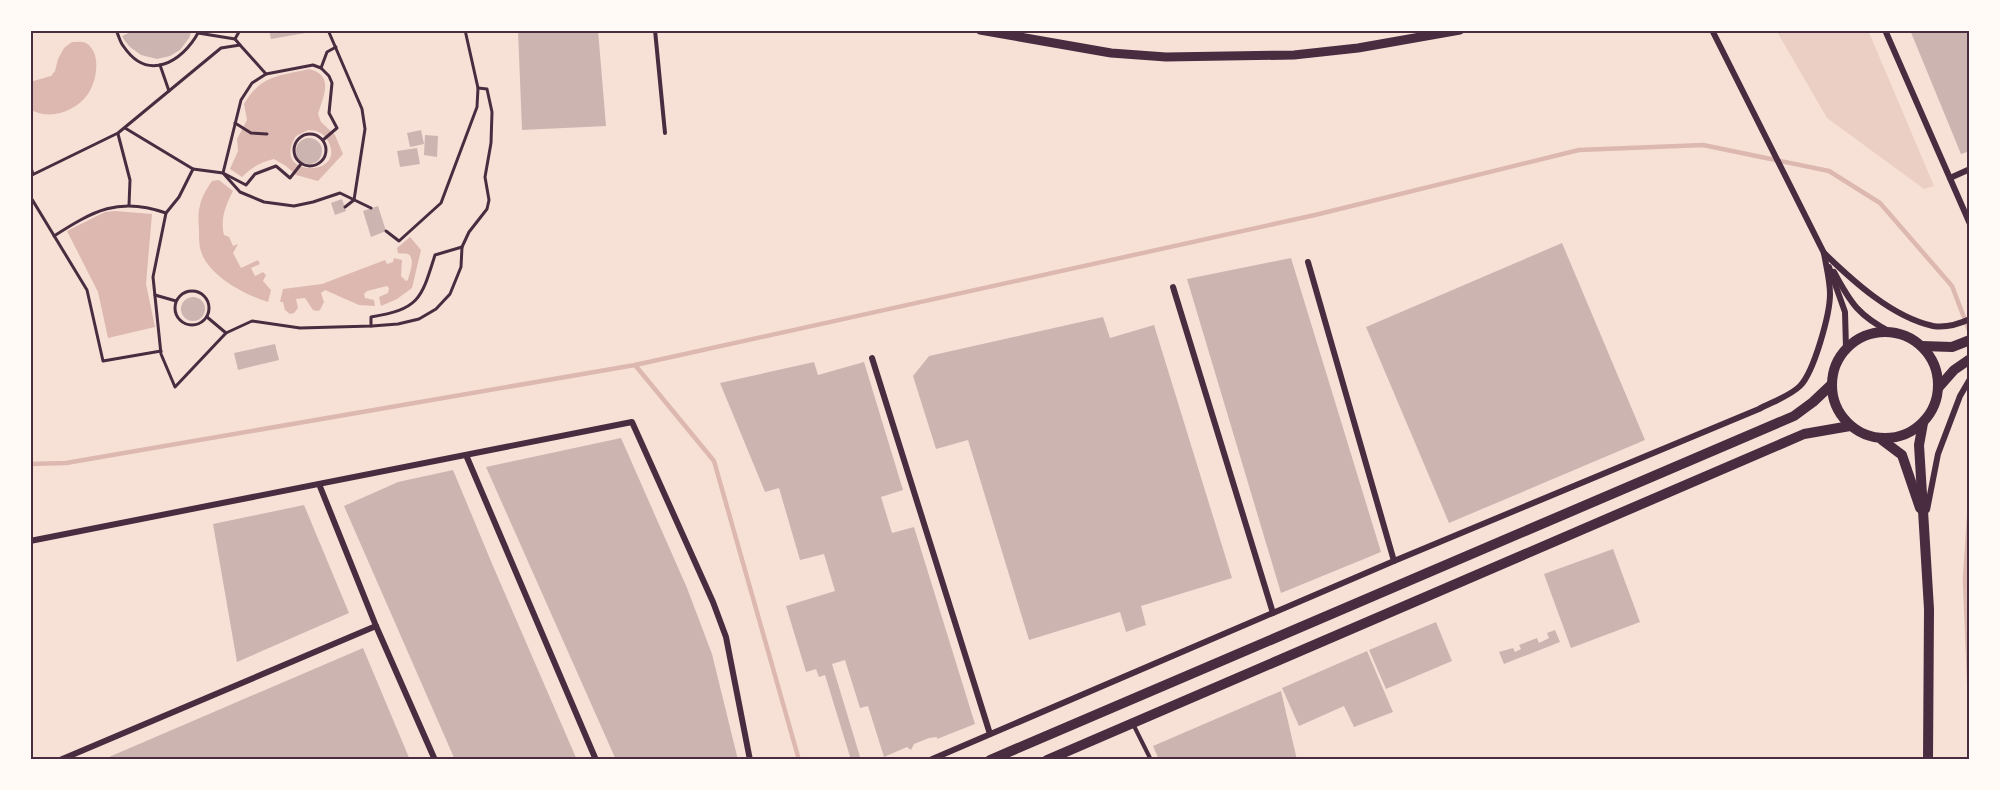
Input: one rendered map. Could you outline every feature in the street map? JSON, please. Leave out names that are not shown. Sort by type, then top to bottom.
[{"type":"main road","points":[[990,760],[1794,416],[1831,385],[1838,361],[1846,348],[1864,336],[1892,333],[1910,337],[1922,346],[1936,370],[1939,387]]},
{"type":"main road","points":[[1922,346],[1952,347],[1970,340]]},
{"type":"main road","points":[[1928,760],[1929,609],[1919,445],[1923,423],[1933,405],[1939,387],[1954,370],[1970,358]]},
{"type":"main road","points":[[1831,385],[1837,408],[1850,426],[1862,435],[1882,440],[1902,455],[1924,522]]},
{"type":"main road","points":[[1882,440],[1905,435],[1923,423]]},
{"type":"main road","points":[[1047,760],[1804,434],[1850,426]]},
{"type":"street","points":[[980,30],[1111,53],[1166,57],[1294,54],[1358,48],[1460,30]]},
{"type":"street","points":[[1712,30],[1849,300],[1871,322],[1892,333]]},
{"type":"street","points":[[1885,30],[1970,224]]},
{"type":"street","points":[[1950,178],[1970,169]]},
{"type":"street","points":[[1824,253],[1863,289],[1903,314],[1935,327],[1958,324],[1970,319]]},
{"type":"street","points":[[1824,253],[1845,312],[1846,348]]},
{"type":"street","points":[[930,760],[1394,561],[1759,409],[1800,387],[1810,371],[1829,309],[1830,292],[1824,253]]},
{"type":"street","points":[[1308,262],[1394,561]]},
{"type":"street","points":[[1173,287],[1273,613]]},
{"type":"street","points":[[872,358],[990,734]]},
{"type":"street","points":[[1924,522],[1938,454],[1959,396],[1968,381]]},
{"type":"street","points":[[30,542],[632,422],[713,602],[726,637],[750,760]]},
{"type":"street","points":[[466,455],[596,760]]},
{"type":"street","points":[[319,484],[376,626],[435,760]]},
{"type":"street","points":[[60,760],[376,626]]},
{"type":"lane","points":[[655,30],[665,133]]},
{"type":"lane","points":[[1133,724],[1150,760]]},
{"type":"path","points":[[116,30],[123,46],[132,58],[146,64],[160,65],[172,62],[192,44],[198,33],[235,39],[266,74]]},
{"type":"path","points":[[235,39],[240,30]]},
{"type":"path","points":[[328,30],[362,109],[365,129],[354,200],[345,207]]},
{"type":"path","points":[[386,231],[399,241],[441,203],[477,107],[478,88],[465,30]]},
{"type":"path","points":[[30,165],[31,175],[118,133],[221,48],[240,45]]},
{"type":"path","points":[[321,68],[327,52],[336,47]]},
{"type":"path","points":[[160,65],[169,91]]},
{"type":"path","points":[[223,173],[241,100],[252,83],[266,74],[313,65],[321,68],[329,76],[332,83],[329,113],[337,128],[325,139]]},
{"type":"path","points":[[193,169],[179,197],[166,213],[153,277],[161,351],[175,387],[226,333],[252,321],[300,328],[372,326],[398,324],[419,319],[436,309],[450,294],[461,267],[462,247],[469,232],[487,209],[489,200],[485,177],[491,143],[492,112],[487,89],[478,88]]},
{"type":"path","points":[[234,123],[251,133],[267,134]]},
{"type":"path","points":[[124,128],[193,169],[223,173],[246,184],[255,174],[276,166],[290,178],[300,165]]},
{"type":"path","points":[[118,133],[130,180],[129,205]]},
{"type":"path","points":[[300,165],[294,149],[299,139],[314,134],[325,139]]},
{"type":"path","points":[[300,165],[316,165],[324,159],[327,150],[325,139]]},
{"type":"path","points":[[223,173],[240,192],[264,202],[294,206],[340,193],[371,208]]},
{"type":"path","points":[[30,196],[87,290],[103,361],[161,351]]},
{"type":"path","points":[[54,236],[83,218],[105,208],[129,205],[147,206],[166,213]]},
{"type":"path","points":[[372,326],[370,317],[395,313],[413,304],[426,285],[435,255],[462,247]]},
{"type":"path","points":[[189,292],[200,294],[209,307],[207,317],[193,325],[182,322],[176,312],[177,301],[189,292]]},
{"type":"path","points":[[155,295],[177,301]]},
{"type":"path","points":[[207,317],[226,333]]},
{"type":"shaded area","points":[[1776,30],[1868,30],[1934,186],[1924,189],[1827,118]]},
{"type":"shaded area","points":[[72,42],[86,43],[94,53],[96,75],[94,82],[83,100],[69,110],[53,114],[37,113],[30,109],[30,82],[51,76],[64,48]]},
{"type":"shaded area","points":[[309,69],[317,72],[325,81],[318,114],[321,122],[335,135],[343,154],[318,181],[296,175],[274,159],[257,165],[242,177],[230,169],[238,151],[237,139],[247,120],[244,104],[250,94],[272,78]],"holes":[[[311,130],[320,132],[324,136],[331,153],[328,162],[320,167],[300,166],[292,160],[290,150],[296,136]]]},
{"type":"shaded area","points":[[219,180],[233,191],[223,217],[224,235],[229,237],[233,246],[238,244],[233,253],[241,268],[258,260],[260,264],[251,268],[255,276],[263,272],[266,275],[263,281],[271,290],[268,302],[238,289],[218,275],[204,258],[199,244],[199,210],[202,198],[212,181]]},
{"type":"shaded area","points":[[105,212],[152,214],[146,284],[155,327],[108,338],[98,292],[67,231]]},
{"type":"shaded area","points":[[410,237],[421,250],[412,288],[397,299],[381,306],[379,297],[388,293],[387,286],[367,291],[364,294],[365,298],[374,300],[375,306],[359,305],[325,290],[321,293],[324,302],[317,311],[313,310],[305,298],[296,299],[298,308],[290,314],[285,310],[283,302],[280,302],[283,289],[322,284],[385,260],[387,264],[393,262],[394,258],[402,260],[401,276],[406,281],[408,280],[412,259],[408,254],[398,253],[397,248]]},
{"type":"building","points":[[135,30],[192,30],[180,50],[170,56],[157,59],[141,55],[125,41],[122,36]]},
{"type":"building","points":[[269,30],[317,30],[317,31],[271,39]]},
{"type":"building","points":[[518,30],[598,30],[606,126],[522,130]]},
{"type":"building","points":[[1910,30],[1970,30],[1970,151],[1961,154]]},
{"type":"building","points":[[421,130],[424,144],[410,147],[407,133]]},
{"type":"building","points":[[425,135],[438,136],[437,157],[424,155]]},
{"type":"building","points":[[309,138],[318,142],[322,151],[318,160],[309,164],[300,160],[296,151],[300,142]]},
{"type":"building","points":[[417,148],[420,164],[400,167],[397,151]]},
{"type":"building","points":[[342,199],[346,211],[335,215],[331,203]]},
{"type":"building","points":[[378,206],[386,231],[371,237],[363,211]]},
{"type":"building","points":[[1562,243],[1645,440],[1449,523],[1366,327]]},
{"type":"building","points":[[1291,258],[1381,552],[1281,593],[1187,279]]},
{"type":"building","points":[[193,297],[202,300],[205,309],[202,318],[193,321],[184,318],[181,309],[184,300]]},
{"type":"building","points":[[1103,317],[1110,338],[1154,325],[1232,578],[1141,606],[1146,625],[1126,632],[1120,612],[1029,640],[968,440],[936,449],[913,376],[929,356]]},
{"type":"building","points":[[275,344],[279,360],[238,370],[234,353]]},
{"type":"building","points":[[814,362],[818,375],[864,362],[903,490],[881,497],[892,533],[914,527],[975,724],[937,739],[937,737],[929,738],[914,744],[911,750],[907,747],[884,757],[868,706],[860,708],[845,660],[832,664],[861,760],[851,760],[825,675],[819,677],[816,669],[806,672],[786,606],[835,591],[824,554],[800,560],[779,488],[765,492],[720,383]]},
{"type":"building","points":[[621,438],[687,588],[712,654],[738,760],[616,760],[486,467]]},
{"type":"building","points":[[453,470],[577,760],[455,760],[344,506],[398,482]]},
{"type":"building","points":[[304,505],[349,613],[237,662],[213,524]]},
{"type":"building","points":[[1613,549],[1640,622],[1571,648],[1544,574]]},
{"type":"building","points":[[1436,622],[1452,661],[1386,689],[1369,650]]},
{"type":"building","points":[[1555,630],[1560,642],[1504,664],[1499,652],[1513,648],[1515,652],[1521,649],[1519,645],[1537,638],[1539,643],[1549,638],[1547,633]]},
{"type":"building","points":[[363,648],[410,760],[102,760],[209,714]]},
{"type":"building","points":[[1367,651],[1393,712],[1354,727],[1344,706],[1299,726],[1282,688]]},
{"type":"building","points":[[1281,691],[1297,760],[1159,760],[1153,746]]},
{"type":"waterway","points":[[30,464],[66,463],[635,365],[1315,215],[1579,150],[1703,145],[1829,171],[1880,203],[1952,286],[1970,333]]},
{"type":"waterway","points":[[635,365],[714,461],[799,760]]},
{"type":"waterway","points":[[1970,501],[1965,580],[1970,704]]}]
